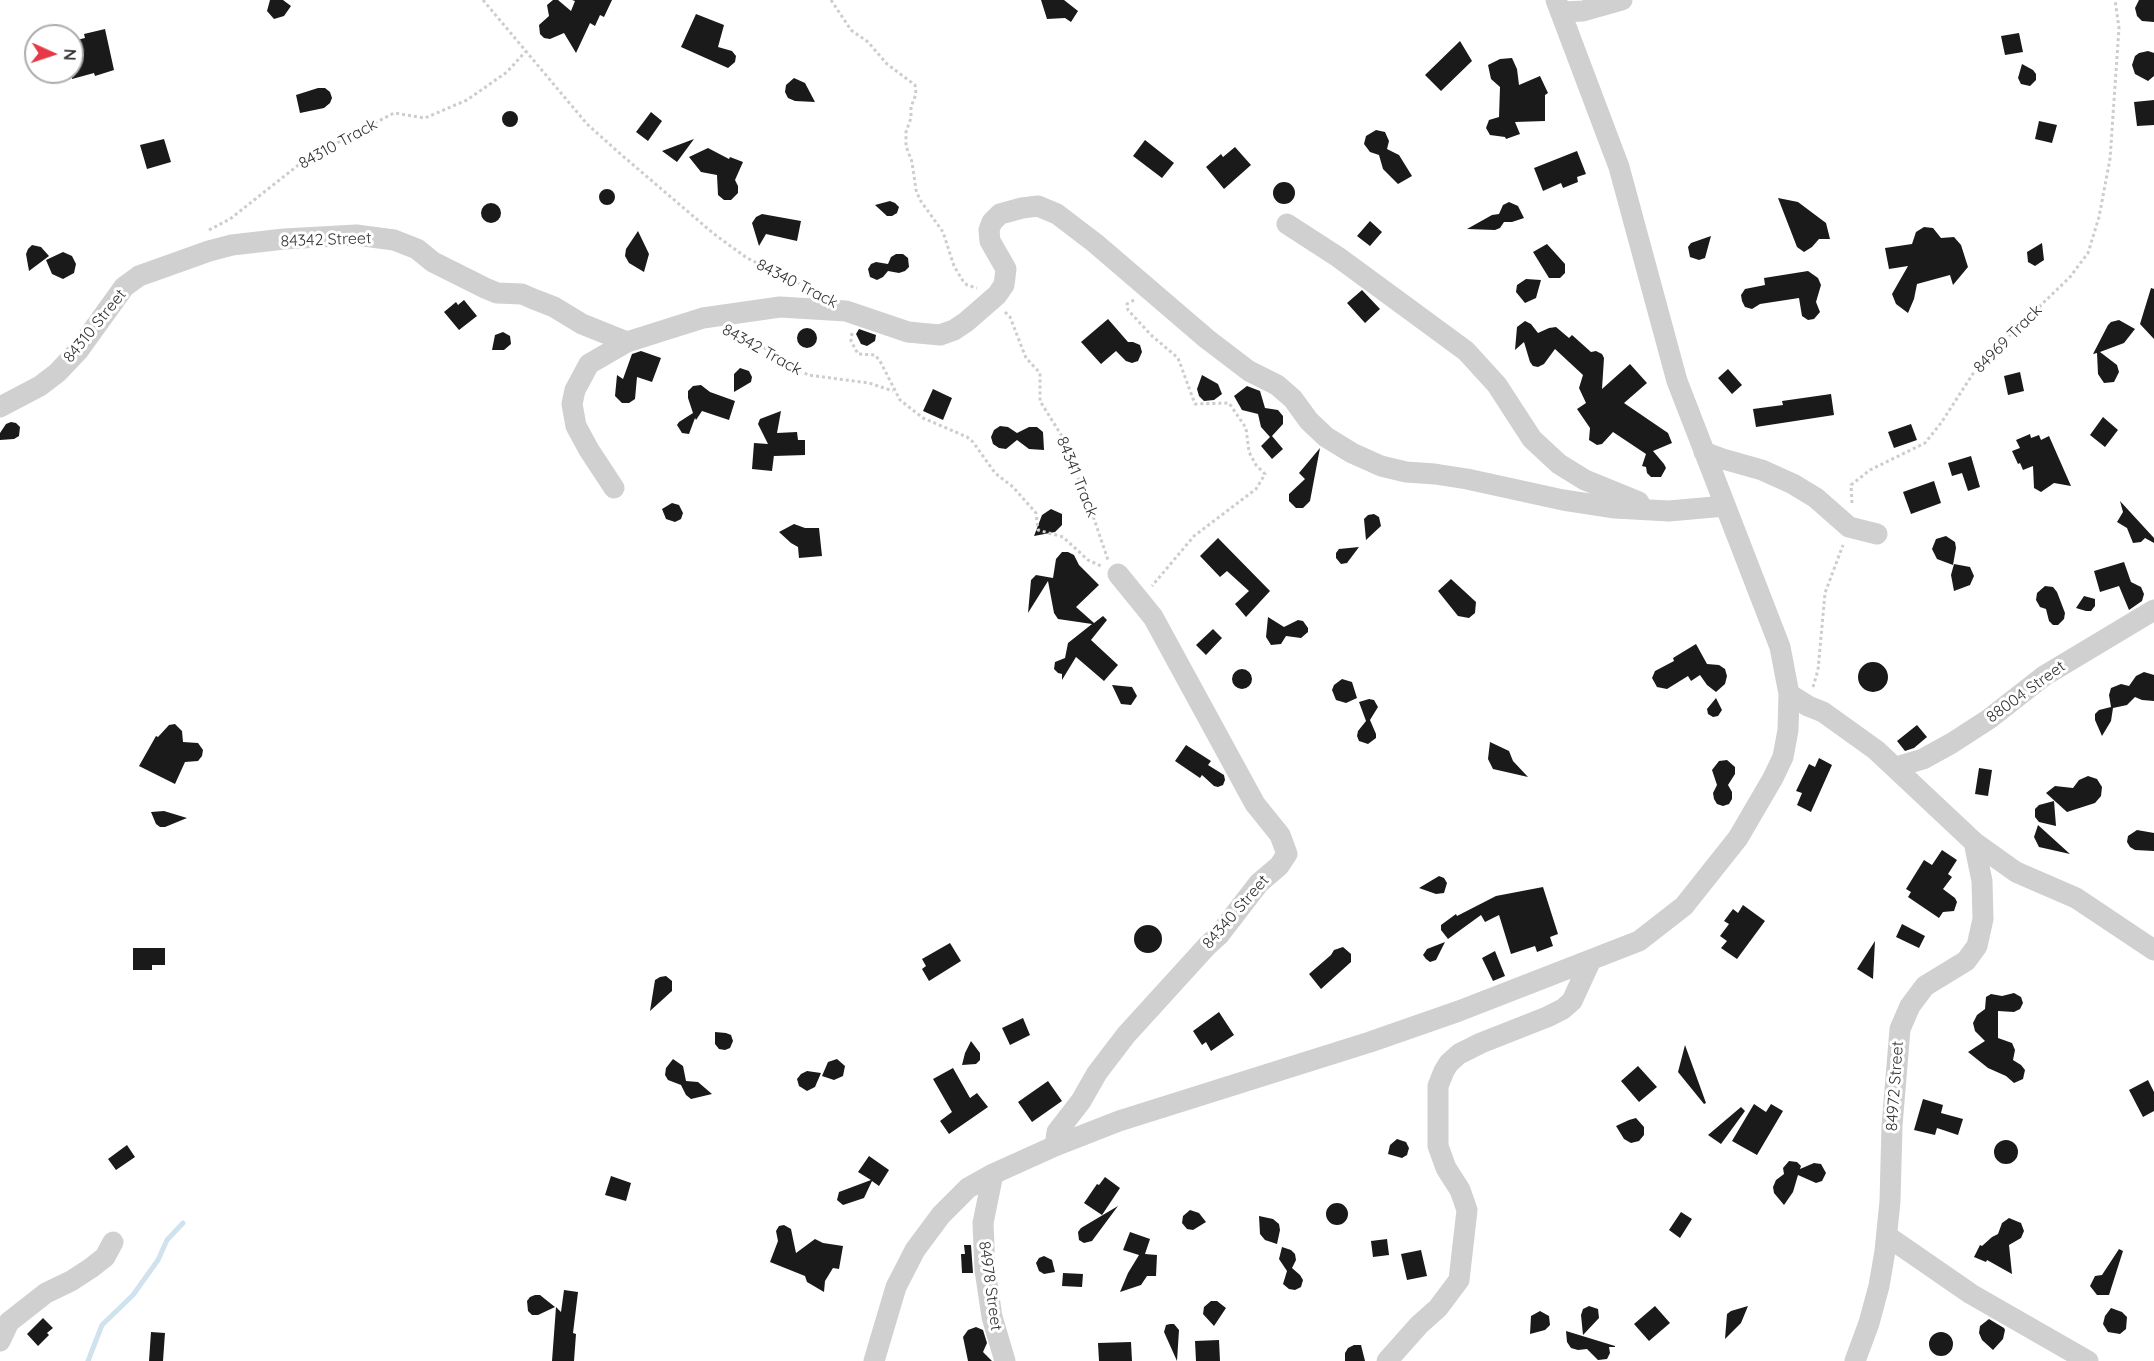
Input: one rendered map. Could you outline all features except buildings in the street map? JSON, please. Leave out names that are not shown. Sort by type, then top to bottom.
[{"type":"street","points":[[1559,6],[1583,11],[1622,0]]},
{"type":"street","points":[[874,1361],[896,1287],[915,1250],[941,1215],[968,1188],[1055,1146],[1119,1121],[1370,1042],[1590,962],[1639,941],[1684,906],[1738,838],[1773,778],[1783,757],[1788,730],[1789,694],[1779,647],[1677,381],[1619,167],[1559,6]]},
{"type":"street","points":[[614,488],[576,426],[572,404],[575,390],[589,364],[627,342],[703,318],[780,307],[846,311],[908,332],[940,335],[966,322],[1000,291],[1006,277],[1006,269],[990,242],[989,230],[992,222],[1000,214],[1038,206],[1057,214],[1095,243],[1207,339],[1249,371],[1277,385],[1326,437],[1352,453],[1381,466],[1406,472],[1467,479],[1563,500],[1615,508],[1669,511],[1725,506]]},
{"type":"street","points":[[1287,224],[1363,275],[1466,351],[1497,385],[1532,439],[1559,464],[1585,480],[1622,497],[1669,511]]},
{"type":"street","name":"84342 Street","points":[[161,267],[232,245],[356,235],[384,238],[417,249],[433,262],[485,288],[497,293],[522,294],[554,307],[582,324],[627,342]]},
{"type":"street","name":"84310 Street","points":[[0,407],[40,386],[57,373],[78,351],[124,287],[139,276],[161,267]]},
{"type":"street","points":[[1704,452],[1762,470],[1793,484],[1816,498],[1849,527],[1877,534]]},
{"type":"street","name":"84340 Street","points":[[1055,1146],[1057,1132],[1126,1035],[1219,935],[1259,883],[1279,866],[1287,854],[1281,835],[1255,804],[1153,617],[1118,574]]},
{"type":"street","name":"88004 Street","points":[[1896,766],[1923,759],[1952,743],[1989,719],[2044,676],[2154,610]]},
{"type":"street","points":[[1789,694],[1823,712],[1896,766],[1974,842],[2016,872],[2076,898],[2154,950]]},
{"type":"street","name":"84972 Street","points":[[1855,1361],[1879,1286],[1887,1236],[1892,1126],[1900,1029],[1910,1006],[1925,986],[1966,961],[1977,946],[1983,920],[1982,881],[1974,842]]},
{"type":"street","points":[[1387,1361],[1419,1324],[1438,1308],[1460,1280],[1467,1210],[1460,1190],[1446,1168],[1438,1146],[1438,1086],[1444,1071],[1459,1054],[1474,1046],[1563,1009],[1572,1001],[1590,962]]},
{"type":"street","name":"84978 Street","points":[[993,1174],[983,1223],[985,1270],[992,1317],[1005,1361]]},
{"type":"street","points":[[1887,1236],[1971,1294],[2088,1361]]},
{"type":"street","points":[[0,1341],[9,1322],[45,1293],[71,1281],[91,1268],[105,1257],[113,1242]]},
{"type":"path","name":"84340 Track","points":[[483,0],[587,124],[714,234],[747,258],[817,292]]},
{"type":"path","name":"84341 Track","points":[[831,0],[851,30],[868,42],[886,64],[915,85],[916,94],[906,132],[906,146],[920,200],[943,232],[954,266],[963,281],[967,285],[984,291],[1010,317],[1026,358],[1040,373],[1040,402],[1068,446],[1107,559],[1118,574]]},
{"type":"path","name":"84969 Track","points":[[1808,706],[1818,670],[1825,593],[1849,527],[1851,486],[1870,470],[1925,443],[1941,423],[1978,366],[2070,277],[2088,253],[2099,217],[2110,159],[2119,28],[2115,0]]},
{"type":"path","name":"84310 Track","points":[[209,230],[230,219],[306,159],[394,113],[425,118],[449,109],[492,84],[507,72],[525,52]]},
{"type":"path","points":[[1149,290],[1127,304],[1128,310],[1151,335],[1178,358],[1195,404],[1229,403],[1246,428],[1249,452],[1256,465],[1265,474],[1256,489],[1189,541],[1149,591]]},
{"type":"path","name":"84340 Track","points":[[846,311],[853,322],[851,341],[858,354],[875,355],[884,366],[893,391],[900,400],[922,418],[967,437],[973,442],[995,473],[1013,487],[1036,513],[1038,530],[1063,537],[1088,560],[1118,574]]},
{"type":"path","name":"84342 Track","points":[[729,333],[763,347],[808,375],[869,383],[893,391]]},
{"type":"waterway","points":[[88,1361],[102,1325],[133,1295],[158,1260],[167,1240],[183,1223]]}]
